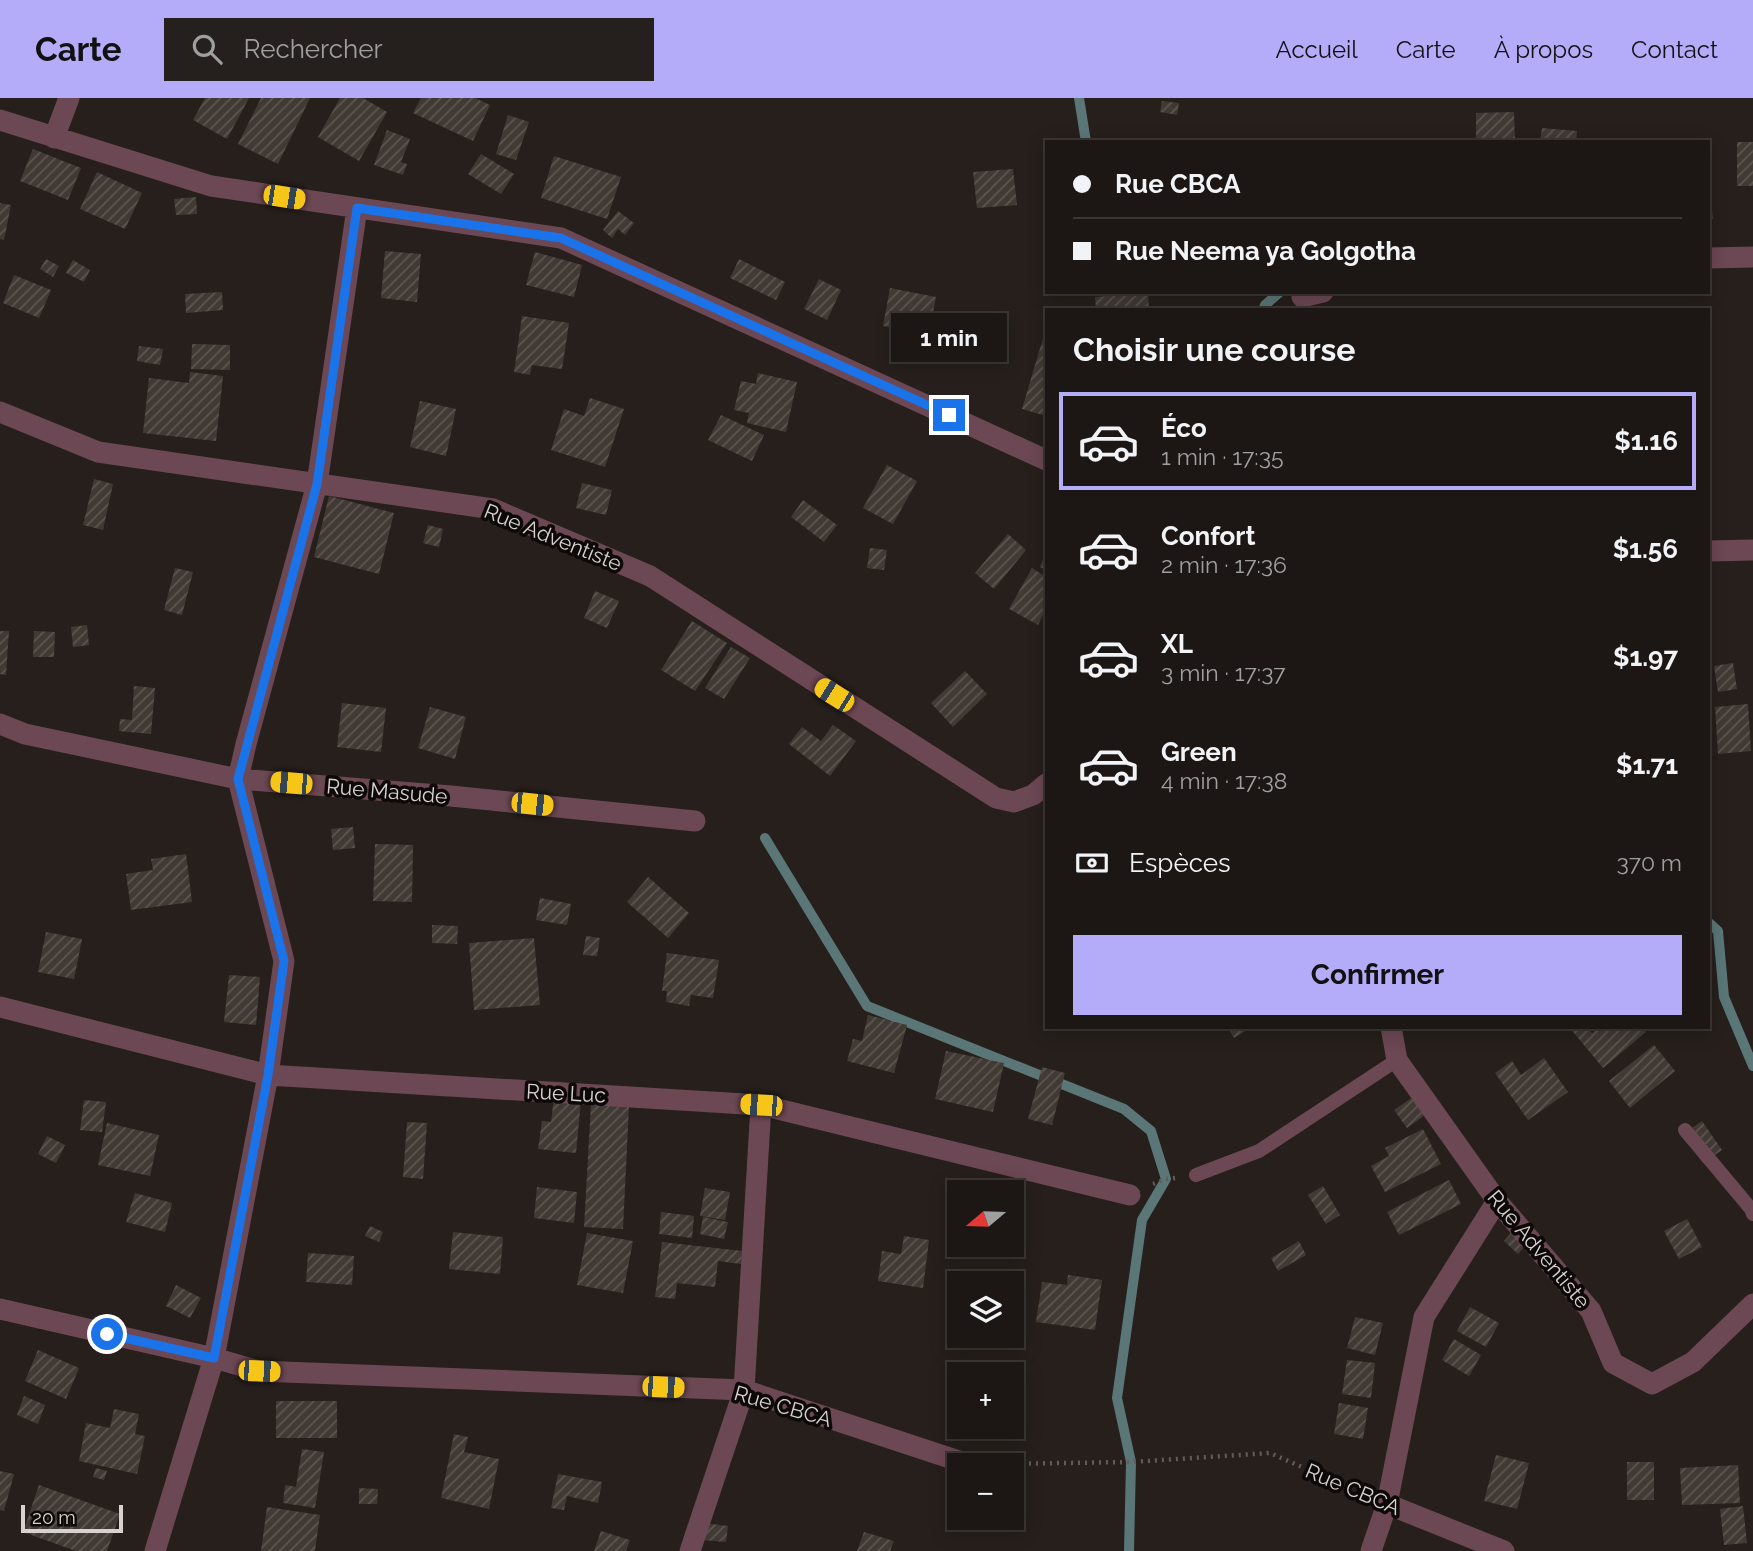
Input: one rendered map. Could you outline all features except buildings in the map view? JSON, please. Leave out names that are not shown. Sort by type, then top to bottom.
[{"type":"street","points":[[54,138],[69,98]]},
{"type":"street","points":[[0,120],[211,186],[561,238],[1045,460]]},
{"type":"street","points":[[155,1551],[214,1358],[268,1075],[284,961],[238,779],[317,484],[357,208]]},
{"type":"street","points":[[1710,258],[1753,257]]},
{"type":"street","points":[[1302,298],[1316,294]]},
{"type":"street","name":"Rue Adventiste","points":[[0,412],[98,452],[494,509],[650,576],[996,798],[1014,802],[1032,795],[1045,785]]},
{"type":"street","points":[[1710,551],[1753,550]]},
{"type":"street","name":"Rue Masude","points":[[0,724],[25,734],[238,779],[451,796],[695,821]]},
{"type":"street","name":"Rue Luc","points":[[0,1007],[268,1075],[761,1105],[1130,1195]]},
{"type":"street","name":"Rue Adventiste","points":[[1391,1029],[1397,1060],[1497,1201],[1591,1311],[1613,1363],[1652,1384],[1693,1362],[1753,1304]]},
{"type":"street","points":[[690,1551],[744,1390],[761,1105]]},
{"type":"street","points":[[1371,1551],[1387,1504],[1424,1317],[1497,1201]]},
{"type":"street","name":"Rue CBCA","points":[[0,1309],[214,1358],[259,1371],[744,1390],[947,1457]]},
{"type":"street","name":"Rue CBCA","points":[[1387,1504],[1504,1551]]},
{"type":"lane","points":[[1196,1175],[1259,1151],[1397,1060]]},
{"type":"lane","points":[[1685,1130],[1753,1214]]},
{"type":"path","points":[[1130,1195],[1166,1179],[1196,1175]]},
{"type":"path","name":"Rue CBCA","points":[[1024,1463],[1131,1462],[1270,1453],[1387,1504]]},
{"type":"waterway","points":[[1079,98],[1086,140]]},
{"type":"waterway","points":[[1264,308],[1278,294]]},
{"type":"waterway","points":[[765,838],[867,1006],[1124,1109],[1151,1131],[1166,1179],[1142,1220],[1117,1398],[1131,1462],[1129,1551]]},
{"type":"waterway","points":[[1710,924],[1718,931],[1724,997],[1753,1066]]},
{"type":"route","points":[[107,1334],[214,1358],[268,1075],[284,961],[238,779],[317,484],[357,208],[561,238],[949,415]]}]
